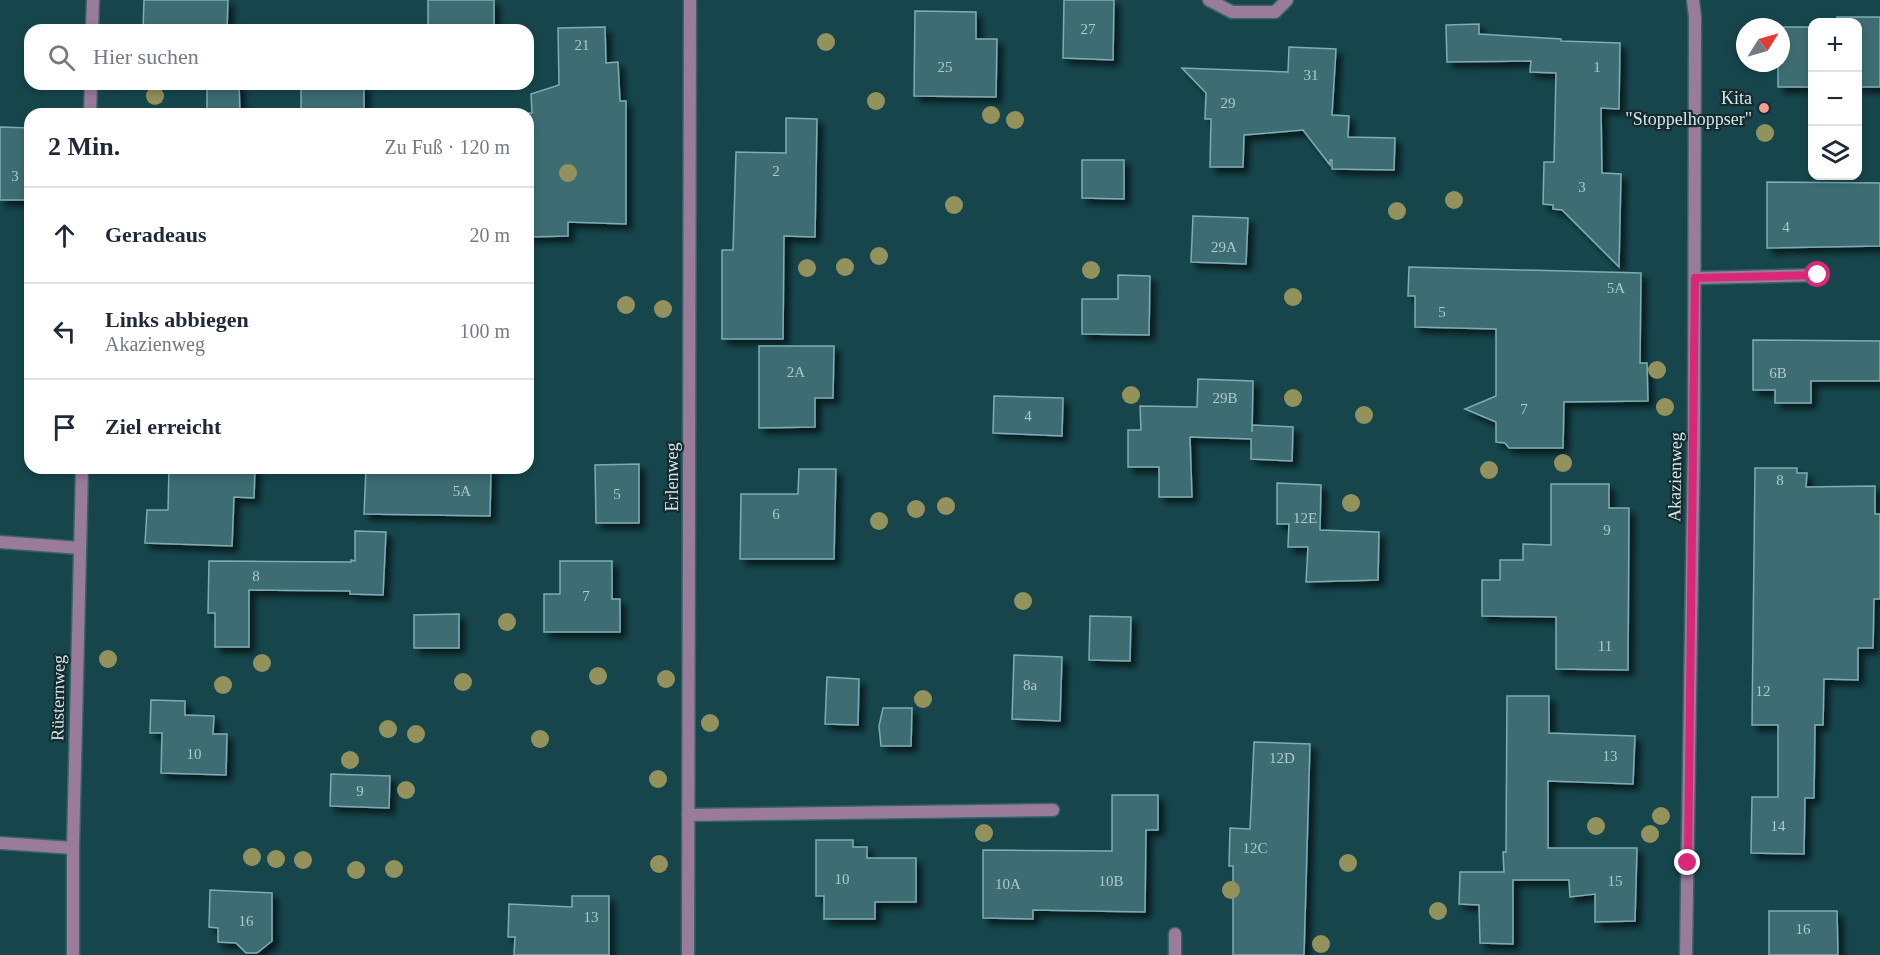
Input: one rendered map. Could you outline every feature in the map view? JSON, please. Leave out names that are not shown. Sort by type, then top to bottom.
[{"type":"street","points":[[92,24],[93,0]]},
{"type":"street","name":"Erlenweg","points":[[688,955],[690,0]]},
{"type":"street","points":[[1209,0],[1232,12],[1275,12],[1287,0]]},
{"type":"street","name":"Akazienweg","points":[[1686,955],[1695,278],[1694,0]]},
{"type":"street","points":[[90,108],[91,90]]},
{"type":"street","points":[[1695,278],[1818,275]]},
{"type":"street","name":"Rüsternweg","points":[[73,955],[81,474]]},
{"type":"street","points":[[0,542],[80,548]]},
{"type":"street","points":[[688,815],[1053,810]]},
{"type":"street","points":[[0,843],[73,848]]},
{"type":"street","points":[[1175,934],[1175,955]]},
{"type":"building","points":[[144,0],[228,0],[227,24],[143,24]]},
{"type":"building","points":[[428,0],[494,0],[494,24],[428,24]]},
{"type":"building","points":[[1064,0],[1114,0],[1113,60],[1063,58]]},
{"type":"building","points":[[915,11],[976,12],[976,39],[997,39],[996,97],[914,96]]},
{"type":"building","points":[[1880,17],[1880,87],[1862,87],[1862,18],[1837,18]]},
{"type":"building","points":[[1479,24],[1479,34],[1620,43],[1619,109],[1601,108],[1602,173],[1621,174],[1619,267],[1562,210],[1553,209],[1553,205],[1543,204],[1544,162],[1554,162],[1556,73],[1530,72],[1531,61],[1447,62],[1446,25]]},
{"type":"building","points":[[605,27],[606,63],[618,62],[620,101],[626,101],[626,224],[568,222],[568,236],[534,237],[534,108],[532,108],[531,94],[559,85],[558,28]]},
{"type":"building","points":[[1790,27],[1808,27],[1808,87],[1778,87],[1778,72],[1790,72]]},
{"type":"building","points":[[1289,47],[1336,49],[1332,115],[1349,116],[1348,137],[1395,138],[1394,170],[1332,169],[1332,160],[1330,160],[1330,165],[1303,130],[1244,135],[1243,167],[1210,167],[1211,119],[1205,119],[1206,93],[1182,68],[1288,72]]},
{"type":"building","points":[[207,90],[239,90],[240,108],[207,108]]},
{"type":"building","points":[[301,90],[364,90],[364,108],[301,108]]},
{"type":"building","points":[[786,118],[817,119],[815,237],[784,236],[783,339],[722,339],[722,250],[733,250],[736,152],[786,153]]},
{"type":"building","points":[[0,127],[24,128],[24,200],[0,200]]},
{"type":"building","points":[[1082,160],[1124,160],[1124,199],[1082,198]]},
{"type":"building","points":[[1767,182],[1880,183],[1880,246],[1767,248]]},
{"type":"building","points":[[1193,216],[1248,218],[1246,264],[1191,262]]},
{"type":"building","points":[[1409,267],[1641,273],[1640,363],[1647,363],[1648,401],[1564,402],[1563,448],[1509,448],[1505,443],[1496,442],[1496,422],[1465,409],[1496,396],[1496,329],[1415,327],[1415,296],[1408,296]]},
{"type":"building","points":[[1118,275],[1150,276],[1149,335],[1082,334],[1082,299],[1118,299]]},
{"type":"building","points":[[1753,340],[1880,341],[1880,381],[1811,381],[1811,403],[1775,403],[1775,390],[1753,390]]},
{"type":"building","points":[[759,346],[834,346],[833,398],[815,398],[815,427],[759,428]]},
{"type":"building","points":[[1198,379],[1253,381],[1252,425],[1293,427],[1292,461],[1251,459],[1251,439],[1190,437],[1192,497],[1159,497],[1159,467],[1128,467],[1128,430],[1141,430],[1140,406],[1197,407]]},
{"type":"building","points":[[994,396],[1063,398],[1062,436],[993,433]]},
{"type":"building","points":[[639,464],[639,523],[596,523],[595,465]]},
{"type":"building","points":[[1755,468],[1797,468],[1797,473],[1807,473],[1806,487],[1875,486],[1875,514],[1880,514],[1880,599],[1874,599],[1873,648],[1858,648],[1858,680],[1824,679],[1823,725],[1815,725],[1814,798],[1805,798],[1804,854],[1751,853],[1752,797],[1778,797],[1778,725],[1752,725]]},
{"type":"building","points":[[799,469],[836,469],[834,559],[740,559],[741,494],[798,494]]},
{"type":"building","points":[[169,474],[255,474],[254,498],[234,497],[232,546],[145,543],[147,510],[168,510]]},
{"type":"building","points":[[366,474],[491,474],[490,516],[364,514]]},
{"type":"building","points":[[1277,483],[1321,485],[1320,530],[1379,532],[1378,580],[1306,582],[1308,547],[1288,547],[1289,524],[1277,524]]},
{"type":"building","points":[[1551,484],[1609,484],[1609,508],[1629,508],[1628,670],[1556,669],[1556,617],[1482,616],[1482,580],[1500,580],[1500,560],[1523,560],[1523,544],[1551,545]]},
{"type":"building","points":[[355,531],[386,532],[383,595],[350,594],[350,591],[249,590],[249,647],[215,647],[215,613],[208,613],[209,561],[351,562],[351,560],[355,561]]},
{"type":"building","points":[[560,561],[612,561],[612,599],[620,599],[620,632],[544,632],[544,594],[560,594]]},
{"type":"building","points":[[459,614],[459,648],[414,648],[414,615]]},
{"type":"building","points":[[1090,616],[1131,617],[1130,661],[1089,660]]},
{"type":"building","points":[[1014,655],[1062,657],[1060,721],[1012,719]]},
{"type":"building","points":[[827,677],[859,679],[858,725],[825,724]]},
{"type":"building","points":[[1507,696],[1549,696],[1549,733],[1635,736],[1633,784],[1548,781],[1548,848],[1637,848],[1635,921],[1595,922],[1595,894],[1570,897],[1569,880],[1513,880],[1513,944],[1480,943],[1479,905],[1459,904],[1460,872],[1504,872]]},
{"type":"building","points":[[151,700],[185,701],[185,715],[214,716],[213,734],[227,734],[226,775],[161,773],[162,733],[150,733]]},
{"type":"building","points":[[883,708],[912,708],[911,746],[881,746],[879,726]]},
{"type":"building","points":[[1254,742],[1310,744],[1304,955],[1233,955],[1233,866],[1229,866],[1230,828],[1250,829]]},
{"type":"building","points":[[331,774],[390,776],[389,808],[330,806]]},
{"type":"building","points":[[1112,795],[1158,795],[1158,830],[1146,830],[1145,912],[1033,910],[1033,919],[983,918],[983,850],[1112,851]]},
{"type":"building","points":[[816,840],[853,840],[853,847],[867,847],[867,858],[916,858],[916,902],[875,902],[875,919],[824,919],[824,896],[816,896]]},
{"type":"building","points":[[210,890],[272,893],[272,941],[257,953],[246,953],[236,943],[218,942],[218,928],[209,927]]},
{"type":"building","points":[[572,896],[609,896],[609,955],[514,955],[515,937],[508,937],[509,904],[572,907]]},
{"type":"building","points":[[1769,911],[1837,911],[1838,955],[1769,955]]},
{"type":"place","name":"Kita \"Stoppelhoppser\"","points":[[1764,108]]},
{"type":"route","points":[[1688,863],[1695,278],[1818,275]]}]
